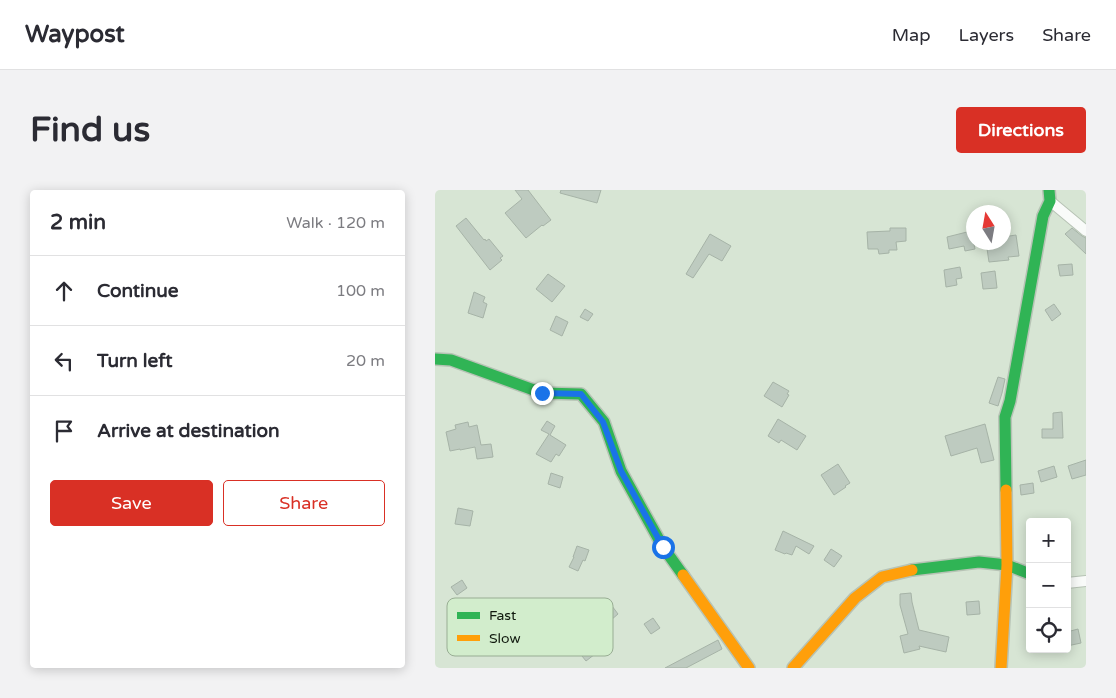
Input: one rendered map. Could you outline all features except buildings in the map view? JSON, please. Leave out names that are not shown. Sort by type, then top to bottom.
[{"type":"street","points":[[1001,668],[1007,565],[1005,417],[1010,401],[1043,216],[1049,196],[1086,231]]},
{"type":"street","points":[[435,359],[451,360],[542,393],[581,394],[603,422],[621,471],[663,547],[749,668]]},
{"type":"street","points":[[793,668],[855,598],[882,577],[905,570],[979,562],[1007,565],[1026,572]]},
{"type":"street","points":[[1071,583],[1086,581]]},
{"type":"traffic: fast","points":[[1006,490],[1005,417],[1010,401],[1043,216],[1050,201],[1049,190]]},
{"type":"traffic: fast","points":[[435,359],[451,360],[542,393],[581,394],[604,422],[621,471],[663,547],[683,575]]},
{"type":"traffic: fast","points":[[912,570],[979,562],[1007,565],[1026,572]]},
{"type":"traffic: slow","points":[[1001,668],[1007,565],[1006,490]]},
{"type":"traffic: slow","points":[[793,668],[855,598],[882,577],[912,570]]},
{"type":"traffic: slow","points":[[683,575],[749,668]]},
{"type":"route","points":[[542,393],[581,394],[603,422],[621,471],[663,547]]}]
